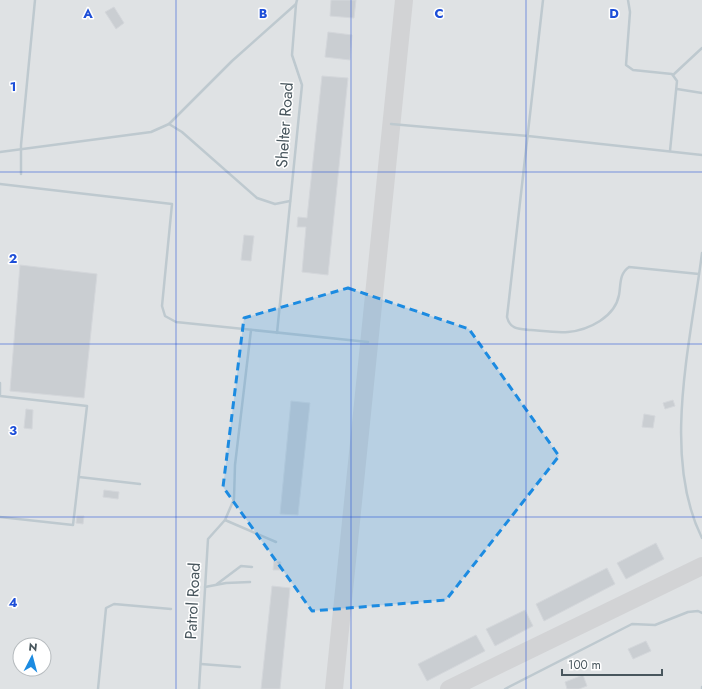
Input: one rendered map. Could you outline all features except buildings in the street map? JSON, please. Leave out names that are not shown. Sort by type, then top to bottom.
[{"type":"lane","points":[[21,174],[21,149],[35,0]]},
{"type":"lane","name":"Shelter Road","points":[[277,333],[302,85],[292,54],[297,0]]},
{"type":"lane","points":[[543,0],[507,317],[511,326],[517,329],[568,332],[595,324],[604,318],[614,308],[619,296],[622,274],[629,267],[699,274]]},
{"type":"lane","points":[[628,0],[630,12],[626,65],[633,70],[673,75],[677,81],[670,151]]},
{"type":"lane","points":[[0,152],[151,132],[169,124],[232,61],[296,4]]},
{"type":"lane","points":[[673,75],[702,48]]},
{"type":"lane","points":[[677,89],[702,93]]},
{"type":"lane","points":[[169,124],[182,132],[257,198],[274,204],[290,201]]},
{"type":"lane","points":[[391,124],[528,136],[702,155]]},
{"type":"lane","points":[[0,184],[172,204],[162,306],[165,316],[176,322],[368,342]]},
{"type":"lane","points":[[702,253],[681,424],[687,497],[690,512],[702,538]]},
{"type":"lane","name":"Patrol Road","points":[[199,689],[208,539],[225,520],[234,499],[235,466],[251,330]]},
{"type":"lane","points":[[0,383],[0,395],[87,406],[73,525],[0,517]]},
{"type":"lane","points":[[79,477],[140,484]]},
{"type":"lane","points":[[225,520],[276,542]]},
{"type":"lane","points":[[216,584],[241,566],[252,567]]},
{"type":"lane","points":[[205,587],[216,584],[250,582]]},
{"type":"lane","points":[[98,689],[106,608],[114,604],[171,609]]},
{"type":"lane","points":[[505,689],[632,624],[655,626],[688,612],[698,611],[702,613]]},
{"type":"lane","points":[[201,664],[240,667]]},
{"type":"highlighted area","points":[[348,288],[469,329],[559,456],[446,600],[312,611],[223,487],[244,318]]},
{"type":"shaded area","points":[[0,0],[702,0],[702,689],[0,689]]},
{"type":"taxiway","points":[[334,689],[404,0]]},
{"type":"taxiway","points":[[449,689],[702,566]]}]
